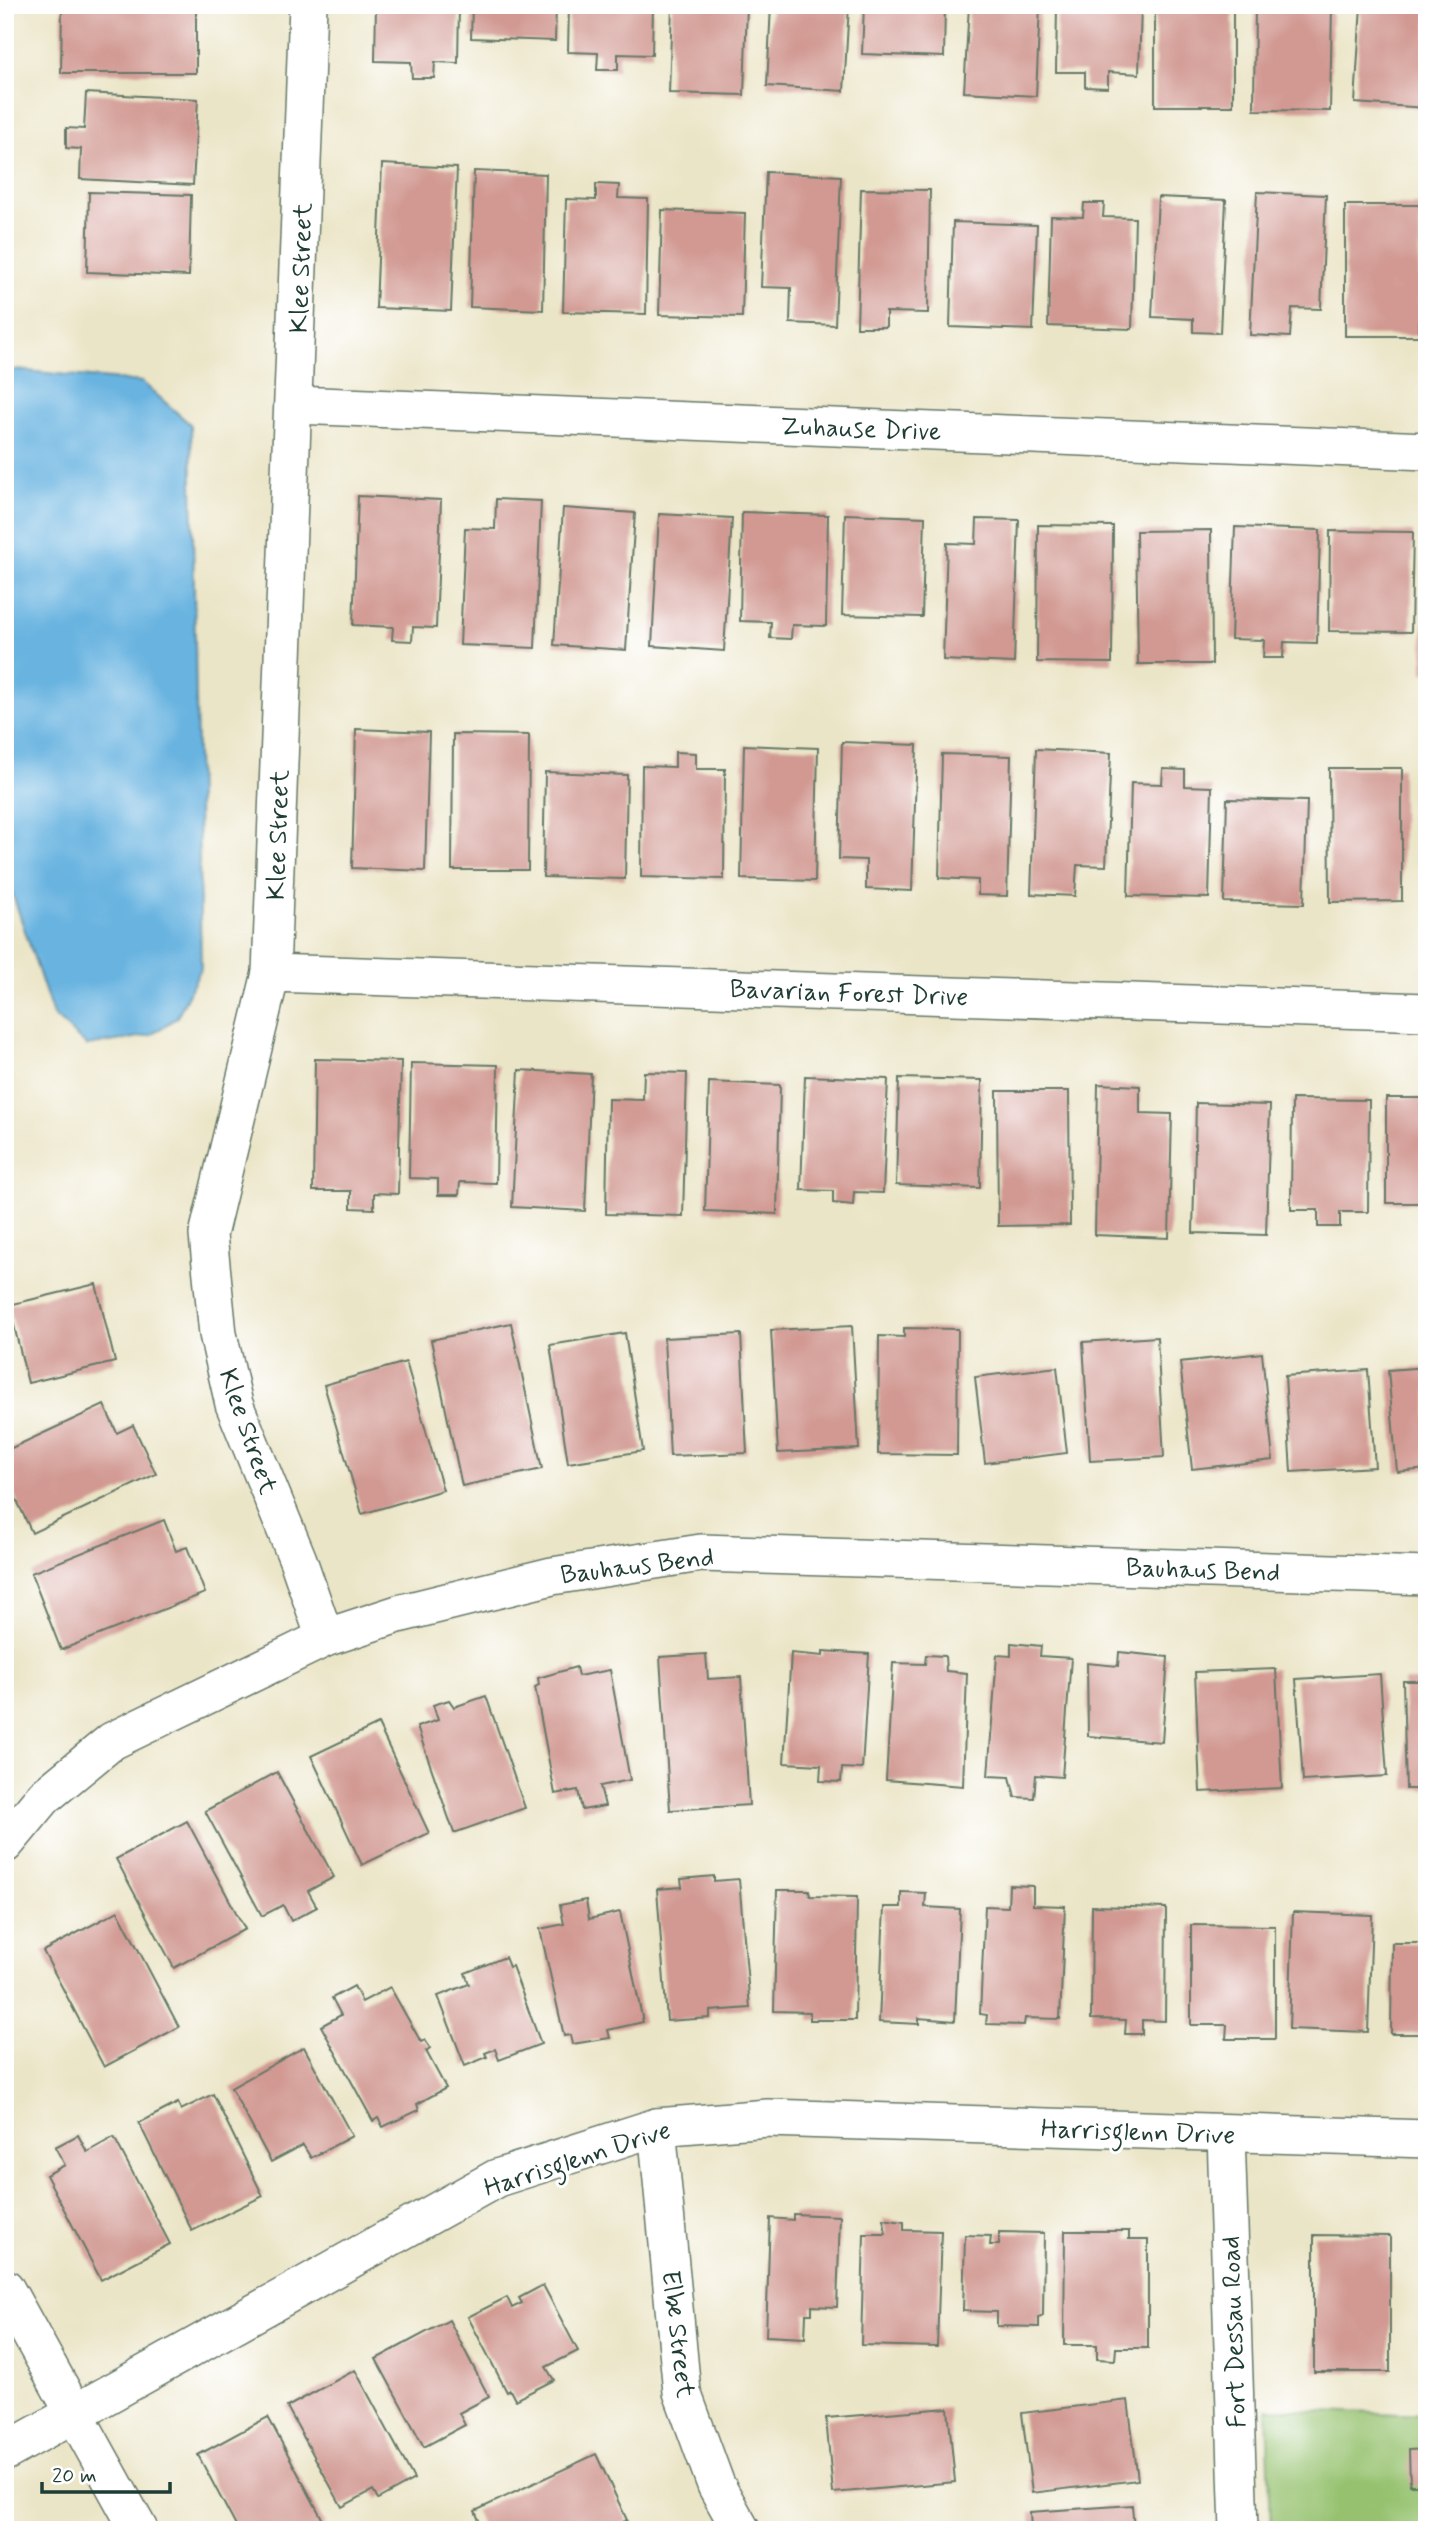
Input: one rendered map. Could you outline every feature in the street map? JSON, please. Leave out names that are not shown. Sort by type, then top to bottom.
[{"type":"street","name":"Klee Street","points":[[308,5],[295,405],[271,973],[208,1235],[218,1334],[234,1404],[298,1560],[325,1638]]},
{"type":"street","name":"Zuhause Drive","points":[[295,405],[1427,451]]},
{"type":"street","name":"Bavarian Forest Drive","points":[[271,973],[1427,1012]]},
{"type":"street","name":"Bauhaus Bend","points":[[5,1844],[44,1797],[112,1741],[325,1638],[398,1614],[552,1576],[701,1553],[1427,1576]]},
{"type":"street","name":"Harrisglenn Drive","points":[[5,2452],[76,2416],[497,2178],[657,2127],[768,2118],[1427,2138]]},
{"type":"street","name":"Elbe Street","points":[[657,2127],[682,2392],[716,2485],[741,2530]]},
{"type":"street","name":"Fort Dessau Road","points":[[1226,2134],[1239,2530]]},
{"type":"street","points":[[5,2288],[139,2530]]},
{"type":"green space","points":[[1267,2409],[1427,2415],[1427,2530],[1271,2530]]},
{"type":"water","points":[[5,369],[142,382],[191,425],[201,968],[177,1017],[151,1035],[87,1046],[53,1015],[5,871]]},
{"type":"building","points":[[62,5],[196,5],[196,73],[61,73]]},
{"type":"building","points":[[376,5],[459,5],[458,63],[435,62],[434,78],[412,78],[411,62],[375,61]]},
{"type":"building","points":[[472,5],[556,5],[555,41],[471,38]]},
{"type":"building","points":[[569,5],[653,5],[652,55],[618,54],[618,70],[597,70],[598,53],[568,52]]},
{"type":"building","points":[[672,5],[747,5],[744,95],[669,93]]},
{"type":"building","points":[[771,5],[849,5],[844,91],[767,86]]},
{"type":"building","points":[[864,5],[945,5],[944,57],[862,54]]},
{"type":"building","points":[[969,5],[1040,5],[1036,96],[964,92]]},
{"type":"building","points":[[1057,5],[1141,5],[1139,74],[1108,72],[1108,88],[1085,87],[1085,72],[1056,72]]},
{"type":"building","points":[[1155,5],[1233,5],[1233,106],[1155,106]]},
{"type":"building","points":[[1255,5],[1332,5],[1330,111],[1254,110]]},
{"type":"building","points":[[1361,5],[1427,5],[1426,108],[1355,103]]},
{"type":"building","points":[[86,93],[198,99],[193,185],[80,179],[81,149],[66,148],[66,128],[84,129]]},
{"type":"building","points":[[382,164],[457,168],[451,311],[376,308]]},
{"type":"building","points":[[474,171],[546,174],[543,310],[470,307]]},
{"type":"building","points":[[766,172],[841,176],[835,325],[790,323],[791,288],[761,287]]},
{"type":"building","points":[[596,184],[619,185],[618,198],[648,199],[646,314],[563,312],[566,199],[596,200]]},
{"type":"building","points":[[861,189],[930,190],[928,313],[886,312],[886,327],[857,327]]},
{"type":"building","points":[[89,192],[191,195],[189,276],[87,272]]},
{"type":"building","points":[[1257,192],[1326,195],[1321,309],[1292,308],[1290,337],[1250,335]]},
{"type":"building","points":[[1158,197],[1226,200],[1220,333],[1193,332],[1193,319],[1152,317]]},
{"type":"building","points":[[1084,203],[1104,203],[1103,217],[1135,218],[1132,329],[1048,326],[1051,216],[1083,217]]},
{"type":"building","points":[[1345,205],[1420,205],[1419,336],[1345,336]]},
{"type":"building","points":[[662,210],[745,213],[742,317],[659,315]]},
{"type":"building","points":[[953,222],[1037,225],[1033,330],[950,327]]},
{"type":"building","points":[[358,496],[441,500],[436,628],[413,627],[412,641],[392,640],[393,627],[353,625]]},
{"type":"building","points":[[496,499],[541,501],[535,648],[460,645],[465,528],[495,529]]},
{"type":"building","points":[[563,508],[635,513],[626,650],[554,645]]},
{"type":"building","points":[[742,512],[828,515],[826,626],[792,625],[791,639],[770,638],[771,622],[740,621]]},
{"type":"building","points":[[659,514],[732,518],[724,651],[652,646]]},
{"type":"building","points":[[845,514],[925,517],[922,617],[842,615]]},
{"type":"building","points":[[977,519],[1019,520],[1014,663],[943,660],[947,543],[976,544]]},
{"type":"building","points":[[1038,525],[1113,526],[1112,663],[1037,662]]},
{"type":"building","points":[[1235,527],[1320,530],[1317,643],[1284,642],[1283,658],[1263,658],[1264,640],[1231,639]]},
{"type":"building","points":[[1211,530],[1212,664],[1138,664],[1136,531]]},
{"type":"building","points":[[1330,531],[1413,532],[1411,632],[1329,631]]},
{"type":"building","points":[[1424,565],[1427,565],[1427,673],[1423,673]]},
{"type":"building","points":[[356,729],[429,732],[425,871],[352,868]]},
{"type":"building","points":[[453,734],[529,735],[528,870],[452,870]]},
{"type":"building","points":[[842,742],[917,745],[912,891],[866,889],[866,860],[839,859]]},
{"type":"building","points":[[744,745],[818,748],[815,881],[741,879]]},
{"type":"building","points":[[1036,749],[1111,753],[1106,866],[1077,865],[1075,896],[1031,894]]},
{"type":"building","points":[[675,752],[696,753],[696,769],[725,769],[724,879],[641,877],[642,766],[675,767]]},
{"type":"building","points":[[942,754],[1011,756],[1007,896],[978,895],[978,880],[939,878]]},
{"type":"building","points":[[1329,768],[1402,768],[1402,901],[1330,902]]},
{"type":"building","points":[[1163,769],[1185,770],[1185,786],[1212,787],[1209,898],[1128,896],[1131,783],[1162,784]]},
{"type":"building","points":[[545,772],[627,775],[625,879],[543,877]]},
{"type":"building","points":[[1227,799],[1307,801],[1304,904],[1224,902]]},
{"type":"building","points":[[315,1059],[401,1061],[398,1194],[374,1193],[374,1209],[351,1208],[351,1191],[313,1191]]},
{"type":"building","points":[[411,1063],[498,1065],[496,1183],[460,1182],[459,1195],[438,1195],[438,1179],[409,1178]]},
{"type":"building","points":[[519,1070],[591,1074],[585,1211],[512,1207]]},
{"type":"building","points":[[644,1072],[687,1073],[683,1216],[606,1214],[608,1099],[643,1100]]},
{"type":"building","points":[[805,1076],[888,1079],[883,1193],[854,1192],[853,1205],[833,1203],[833,1191],[801,1190]]},
{"type":"building","points":[[899,1078],[982,1080],[980,1188],[896,1185]]},
{"type":"building","points":[[709,1082],[780,1085],[777,1214],[705,1211]]},
{"type":"building","points":[[1098,1084],[1140,1086],[1140,1113],[1172,1114],[1169,1238],[1095,1235]]},
{"type":"building","points":[[997,1091],[1069,1091],[1070,1225],[998,1226]]},
{"type":"building","points":[[1386,1098],[1427,1098],[1427,1203],[1386,1203]]},
{"type":"building","points":[[1292,1099],[1369,1100],[1368,1212],[1340,1212],[1340,1227],[1318,1227],[1318,1210],[1291,1210]]},
{"type":"building","points":[[1196,1103],[1270,1105],[1266,1235],[1193,1233]]},
{"type":"building","points":[[96,1284],[115,1362],[28,1383],[9,1305]]},
{"type":"building","points":[[511,1323],[542,1469],[462,1486],[431,1340]]},
{"type":"building","points":[[852,1326],[859,1449],[778,1453],[771,1330]]},
{"type":"building","points":[[904,1328],[958,1329],[957,1455],[878,1454],[879,1336],[904,1337]]},
{"type":"building","points":[[625,1333],[643,1451],[568,1463],[550,1345]]},
{"type":"building","points":[[741,1334],[747,1453],[670,1456],[664,1338]]},
{"type":"building","points":[[1157,1337],[1164,1457],[1090,1461],[1083,1342]]},
{"type":"building","points":[[1262,1353],[1273,1460],[1192,1469],[1180,1362]]},
{"type":"building","points":[[406,1362],[443,1490],[362,1514],[324,1385]]},
{"type":"building","points":[[1057,1367],[1067,1453],[985,1463],[975,1377]]},
{"type":"building","points":[[1427,1367],[1427,1469],[1397,1472],[1388,1370]]},
{"type":"building","points":[[1368,1370],[1375,1467],[1291,1472],[1285,1376]]},
{"type":"building","points":[[104,1405],[117,1433],[133,1425],[156,1474],[32,1533],[5,1475],[5,1451]]},
{"type":"building","points":[[164,1520],[176,1551],[187,1547],[205,1593],[61,1650],[31,1573]]},
{"type":"building","points":[[1011,1643],[1041,1646],[1040,1656],[1071,1658],[1062,1777],[1036,1775],[1034,1798],[1015,1797],[1010,1777],[988,1776],[997,1655],[1011,1656]]},
{"type":"building","points":[[823,1651],[869,1654],[862,1769],[842,1768],[841,1782],[820,1781],[821,1765],[784,1763],[791,1653],[823,1656]]},
{"type":"building","points":[[1119,1652],[1168,1657],[1162,1742],[1088,1736],[1087,1663],[1118,1666]]},
{"type":"building","points":[[706,1654],[708,1679],[741,1677],[749,1805],[670,1810],[660,1657]]},
{"type":"building","points":[[926,1655],[945,1656],[946,1671],[967,1673],[963,1786],[886,1780],[893,1663],[925,1664]]},
{"type":"building","points":[[576,1667],[578,1676],[610,1670],[630,1780],[600,1786],[605,1806],[582,1810],[578,1790],[555,1794],[535,1687],[539,1685],[538,1678]]},
{"type":"building","points":[[1276,1669],[1282,1788],[1200,1792],[1195,1672]]},
{"type":"building","points":[[1380,1674],[1387,1776],[1303,1781],[1296,1679]]},
{"type":"building","points":[[1403,1681],[1427,1681],[1427,1789],[1406,1789]]},
{"type":"building","points":[[486,1696],[525,1808],[454,1833],[417,1727],[438,1720],[433,1705],[449,1700],[454,1707]]},
{"type":"building","points":[[378,1724],[429,1833],[362,1865],[311,1756]]},
{"type":"building","points":[[277,1772],[334,1877],[308,1891],[317,1907],[291,1921],[283,1905],[262,1916],[205,1811]]},
{"type":"building","points":[[187,1821],[245,1929],[174,1968],[116,1859]]},
{"type":"building","points":[[714,1876],[714,1881],[739,1879],[750,2008],[710,2011],[710,2018],[667,2021],[657,1889],[682,1887],[681,1879]]},
{"type":"building","points":[[1009,1885],[1033,1886],[1033,1905],[1065,1906],[1060,2019],[1025,2018],[1024,2025],[986,2024],[987,2015],[980,2014],[985,1906],[1008,1907]]},
{"type":"building","points":[[777,1890],[809,1890],[810,1896],[857,1897],[855,2020],[810,2020],[810,2012],[774,2011]]},
{"type":"building","points":[[901,1892],[926,1893],[925,1907],[960,1909],[955,2021],[919,2018],[919,2024],[879,2022],[884,1907],[901,1907]]},
{"type":"building","points":[[586,1900],[589,1919],[620,1912],[643,2022],[608,2030],[610,2038],[572,2044],[570,2035],[564,2036],[540,1929],[564,1924],[560,1905]]},
{"type":"building","points":[[1092,1906],[1166,1908],[1165,2021],[1142,2020],[1142,2034],[1125,2034],[1126,2020],[1091,2019]]},
{"type":"building","points":[[118,1911],[179,2027],[104,2067],[43,1951]]},
{"type":"building","points":[[1293,1912],[1372,1915],[1368,2032],[1289,2029]]},
{"type":"building","points":[[1191,1925],[1275,1926],[1275,2039],[1226,2039],[1227,2025],[1191,2025]]},
{"type":"building","points":[[1392,1943],[1427,1943],[1427,2034],[1391,2034]]},
{"type":"building","points":[[505,1957],[509,1967],[512,1966],[541,2044],[499,2060],[495,2049],[485,2053],[487,2057],[465,2066],[438,1996],[469,1984],[465,1973]]},
{"type":"building","points":[[354,1986],[362,2002],[390,1987],[421,2042],[425,2040],[430,2048],[426,2051],[446,2088],[417,2104],[419,2110],[383,2127],[378,2118],[373,2121],[321,2026],[341,2015],[332,1998]]},
{"type":"building","points":[[304,2047],[352,2136],[311,2158],[303,2145],[271,2162],[231,2088]]},
{"type":"building","points":[[213,2094],[263,2196],[192,2231],[139,2123],[178,2103],[181,2110]]},
{"type":"building","points":[[78,2135],[87,2152],[114,2137],[170,2244],[101,2280],[46,2175],[65,2165],[55,2147]]},
{"type":"building","points":[[793,2214],[840,2216],[837,2307],[812,2306],[812,2314],[806,2314],[805,2338],[766,2336],[770,2218],[793,2220]]},
{"type":"building","points":[[883,2219],[904,2222],[904,2230],[941,2231],[937,2347],[861,2345],[864,2234],[886,2234]]},
{"type":"building","points":[[1065,2231],[1129,2231],[1129,2239],[1148,2239],[1148,2348],[1116,2348],[1115,2360],[1097,2359],[1097,2345],[1064,2345]]},
{"type":"building","points":[[999,2232],[1044,2233],[1043,2316],[1039,2318],[1039,2327],[997,2326],[997,2312],[963,2311],[965,2235],[991,2236],[990,2245],[999,2245]]},
{"type":"building","points":[[1314,2235],[1390,2236],[1390,2372],[1314,2372]]},
{"type":"building","points":[[543,2285],[578,2351],[546,2367],[554,2380],[515,2400],[510,2390],[507,2392],[468,2317],[507,2297],[512,2308],[522,2303],[519,2298]]},
{"type":"building","points":[[449,2320],[489,2397],[459,2413],[465,2425],[424,2447],[376,2359]]},
{"type":"building","points":[[355,2370],[414,2479],[378,2499],[373,2490],[342,2507],[287,2407]]},
{"type":"building","points":[[1128,2400],[1138,2480],[1032,2493],[1022,2413]]},
{"type":"building","points":[[948,2408],[955,2482],[833,2493],[826,2418]]},
{"type":"building","points":[[268,2417],[325,2524],[315,2530],[238,2530],[198,2455]]},
{"type":"building","points":[[1427,2449],[1427,2485],[1410,2485],[1409,2450]]},
{"type":"building","points":[[596,2454],[627,2520],[607,2530],[483,2530],[475,2511]]},
{"type":"building","points":[[1132,2505],[1134,2530],[1031,2530],[1030,2512]]}]
